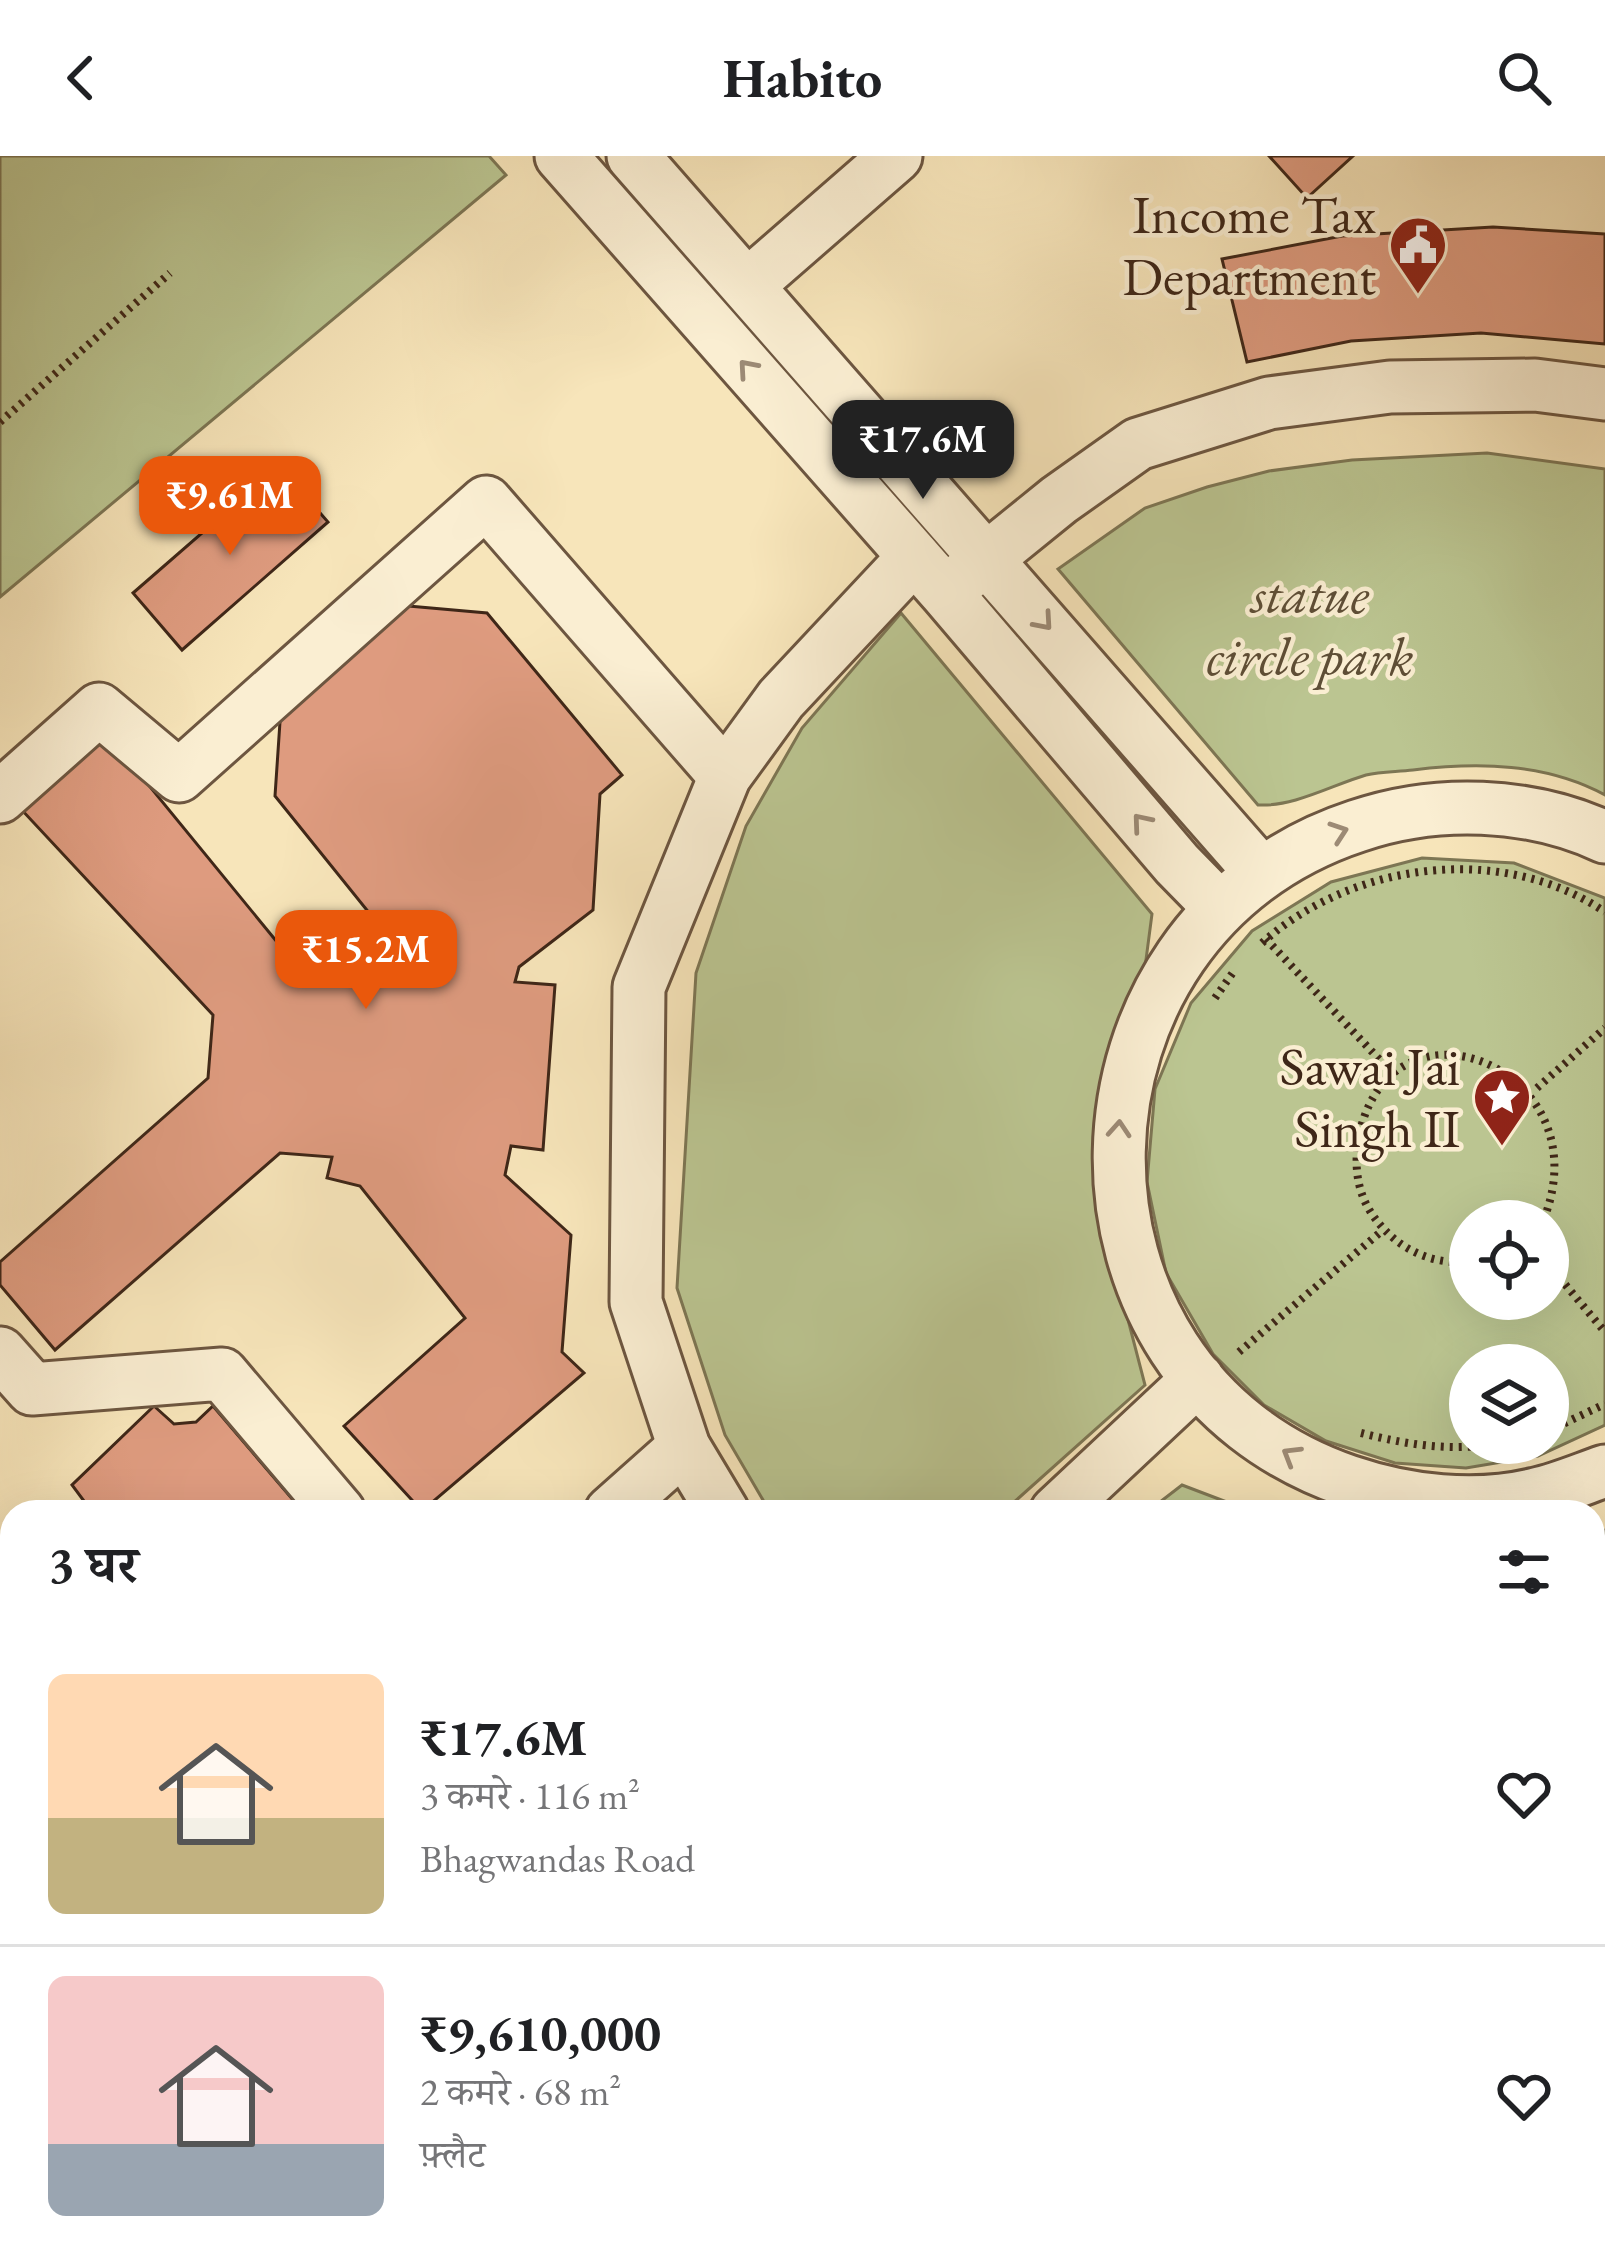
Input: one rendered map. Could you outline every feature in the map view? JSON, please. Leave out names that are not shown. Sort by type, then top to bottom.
[{"type":"street","points":[[561,156],[1220,908]]},
{"type":"street","points":[[633,156],[1261,873]]},
{"type":"street","points":[[748,285],[896,156]]},
{"type":"street","points":[[716,1500],[684,1448],[636,1302],[639,987],[724,776],[781,699],[930,575],[986,556],[1138,443],[1269,403],[1390,386],[1535,385],[1605,394]]},
{"type":"street","points":[[0,796],[99,709],[179,776],[486,502],[724,776]]},
{"type":"street","points":[[1442,1500],[1386,1494],[1315,1470],[1252,1431],[1222,1358],[1165,1332],[1140,1281],[1124,1226],[1117,1168],[1120,1111],[1132,1054],[1153,1001],[1220,908],[1261,873],[1322,837],[1390,815],[1461,807],[1532,813],[1605,837]]},
{"type":"street","points":[[0,1353],[32,1389],[222,1374],[329,1500]]},
{"type":"street","points":[[1069,1500],[1222,1358]]},
{"type":"street","points":[[625,1500],[684,1448]]},
{"type":"street","points":[[1481,1500],[1534,1495],[1605,1471]]},
{"type":"path","points":[[0,422],[170,273]]},
{"type":"path","points":[[1250,955],[1306,910],[1352,888],[1400,874],[1450,869],[1500,873],[1549,885],[1605,912]]},
{"type":"path","points":[[1266,939],[1394,1075]]},
{"type":"path","points":[[1209,1005],[1235,970]]},
{"type":"path","points":[[1537,1088],[1605,1028]]},
{"type":"path","points":[[1449,1262],[1420,1256],[1383,1230],[1361,1191],[1356,1148],[1363,1119],[1394,1075],[1434,1058],[1472,1054],[1518,1071],[1537,1088],[1558,1124]]},
{"type":"path","points":[[1553,1200],[1560,1186],[1563,1144]]},
{"type":"path","points":[[1222,1358],[1383,1230]]},
{"type":"path","points":[[1569,1289],[1605,1332]]},
{"type":"path","points":[[1222,1358],[1250,1364]]},
{"type":"path","points":[[1569,1421],[1605,1404]]},
{"type":"path","points":[[1358,1432],[1400,1443],[1449,1447]]},
{"type":"green space","points":[[0,156],[489,156],[506,175],[0,597]]},
{"type":"green space","name":"statue circle park","points":[[1487,453],[1605,469],[1605,795],[1535,771],[1462,766],[1372,774],[1299,799],[1258,805],[1058,569],[1145,508],[1207,487],[1269,471],[1352,460]]},
{"type":"green space","points":[[901,613],[1152,914],[1144,975],[1099,1121],[1099,1208],[1145,1385],[1016,1500],[763,1500],[725,1435],[677,1288],[696,973],[746,826],[802,728]]},
{"type":"green space","points":[[1422,858],[1514,863],[1605,898],[1605,1425],[1569,1442],[1569,1344],[1449,1344],[1449,1464],[1490,1464],[1466,1468],[1395,1463],[1326,1441],[1264,1405],[1213,1354],[1166,1273],[1147,1182],[1155,1089],[1191,1003],[1252,931],[1331,882]]},
{"type":"green space","points":[[1182,1485],[1221,1500],[1163,1500]]},
{"type":"building","points":[[1269,156],[1353,156],[1307,198]]},
{"type":"building","name":"Income Tax Department","points":[[1493,227],[1605,234],[1605,344],[1481,333],[1351,341],[1247,362],[1222,259],[1342,236]]},
{"type":"building","points":[[279,466],[328,522],[182,650],[133,593]]},
{"type":"building","points":[[397,605],[487,613],[622,775],[600,794],[593,910],[519,967],[515,982],[555,985],[543,1150],[511,1146],[505,1175],[571,1235],[562,1352],[584,1373],[435,1500],[412,1500],[344,1426],[465,1318],[360,1186],[327,1178],[332,1157],[280,1153],[55,1350],[0,1285],[0,1262],[208,1078],[213,1015],[19,807],[106,733],[291,959],[343,964],[346,933],[387,935],[275,796],[281,707]]},
{"type":"building","points":[[154,1406],[174,1424],[196,1422],[213,1406],[293,1500],[83,1500],[72,1485]]},
{"type":"place","name":"Income Tax Department","points":[[1418,296]]},
{"type":"place","name":"Sawai Jai Singh II","points":[[1502,1148]]}]
